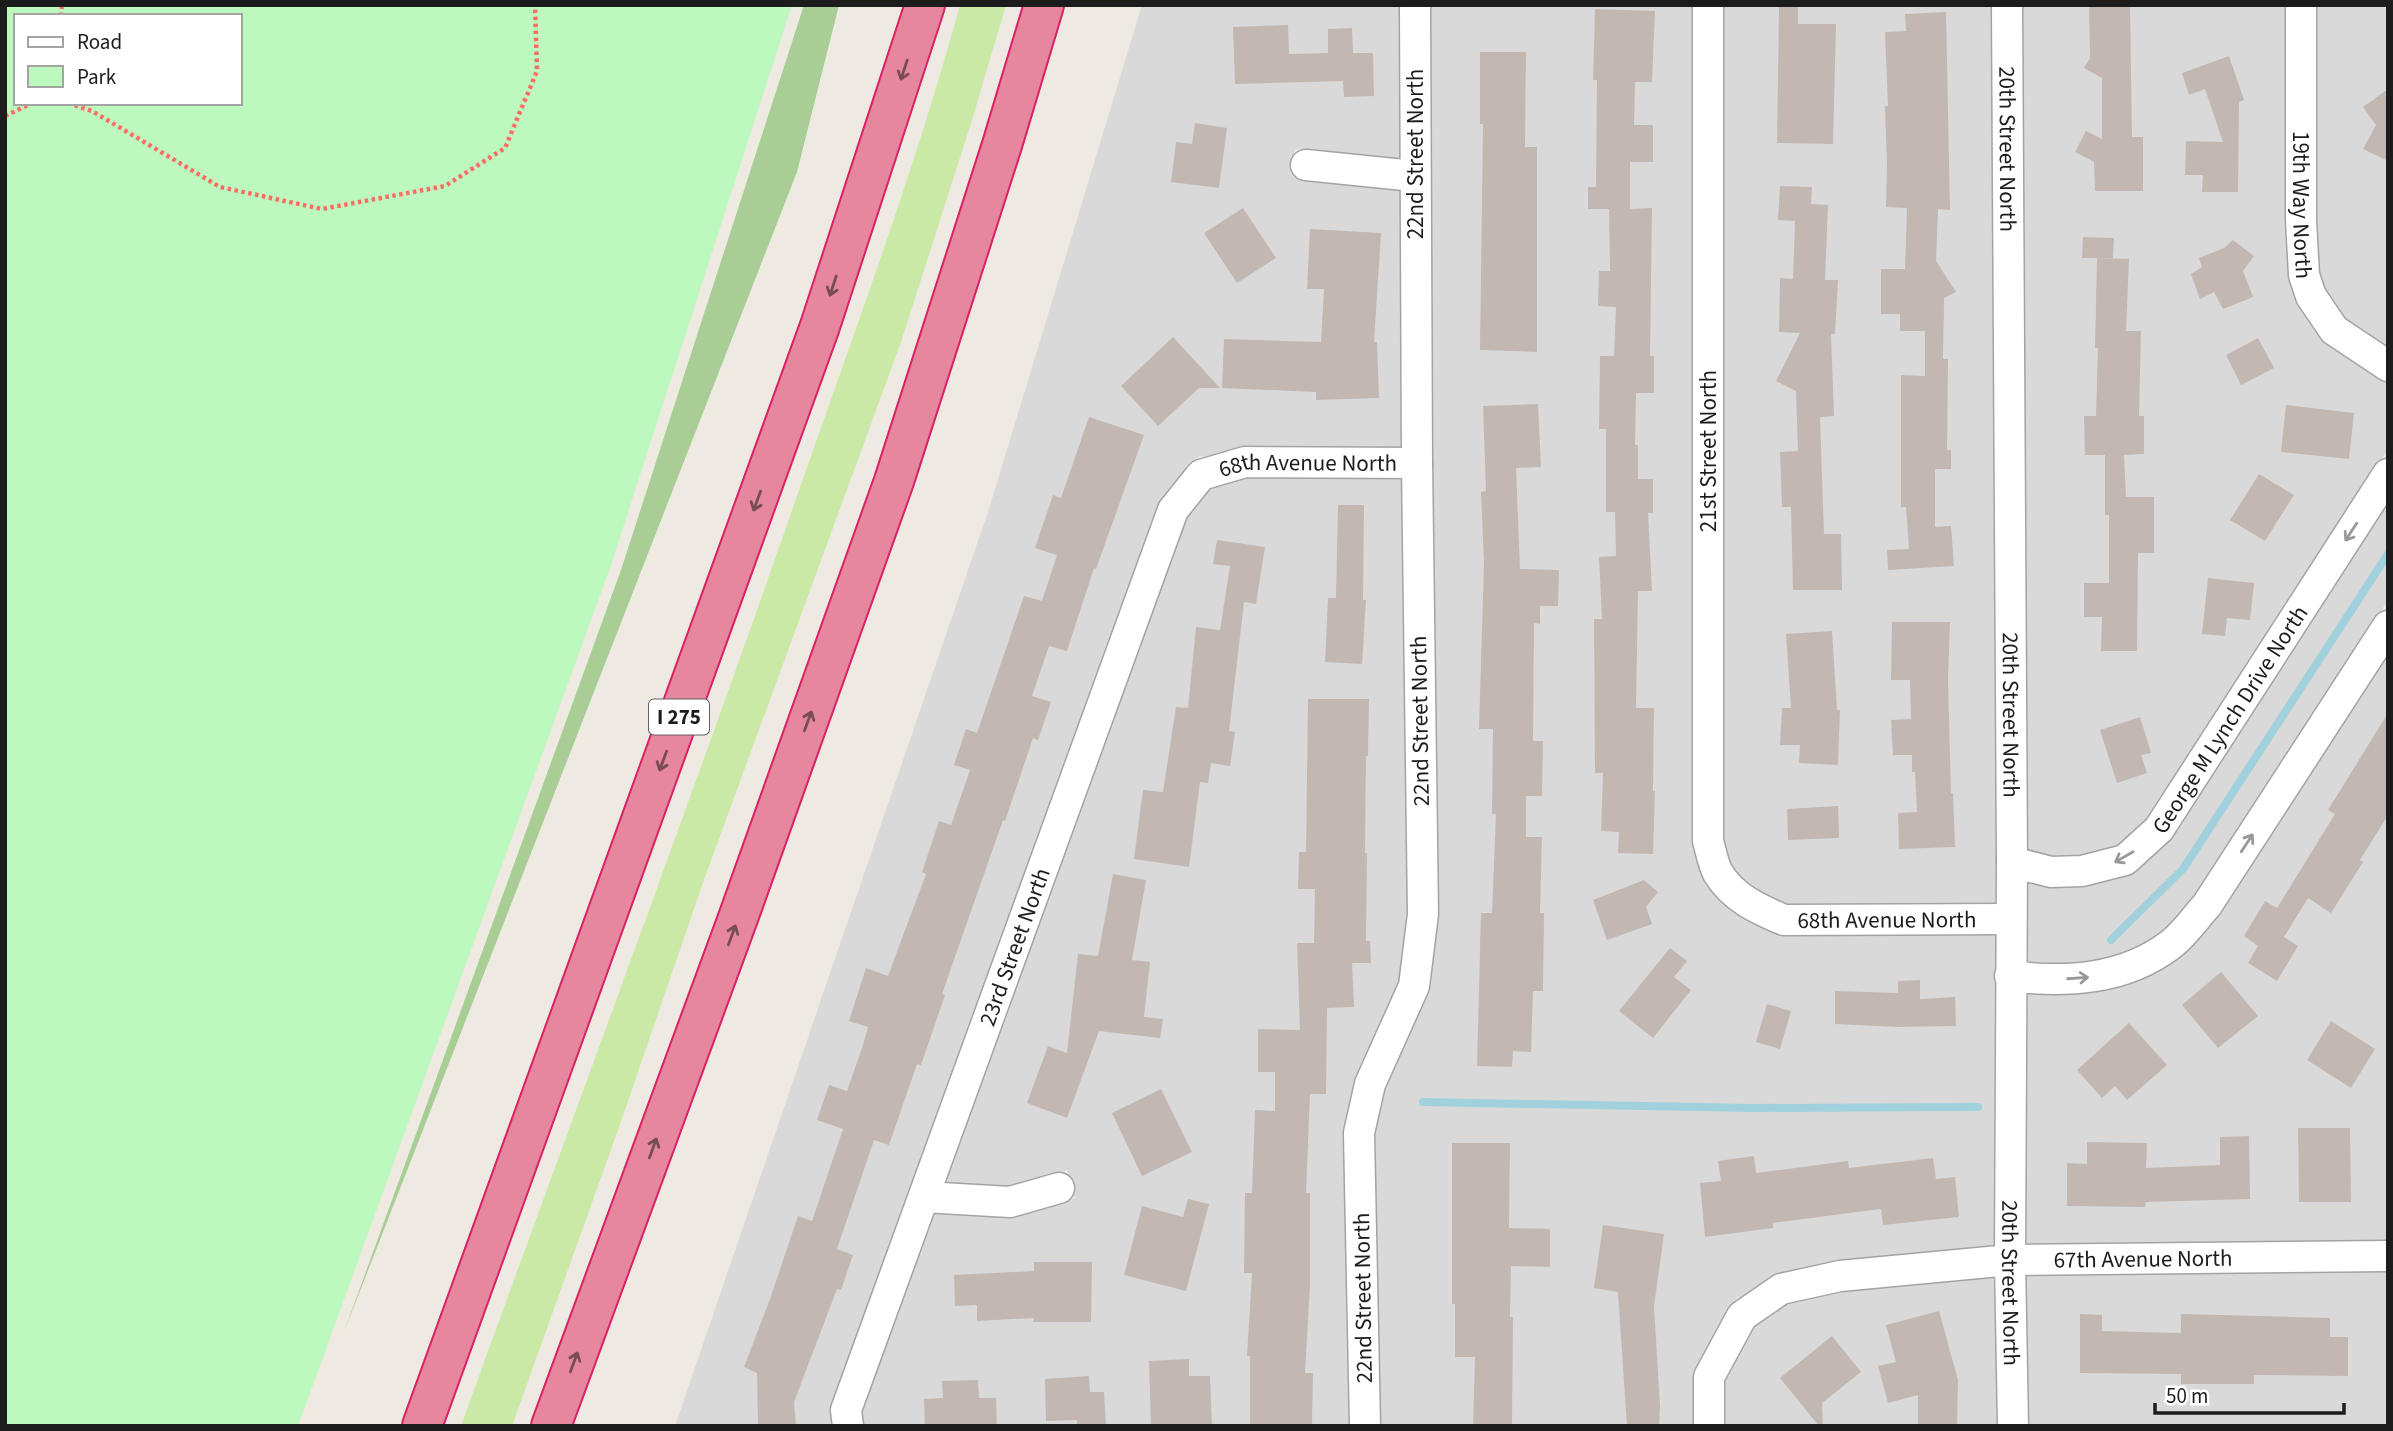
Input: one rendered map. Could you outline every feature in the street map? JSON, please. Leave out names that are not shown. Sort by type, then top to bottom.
[{"type":"highway","name":"I 275","points":[[422,1426],[820,326],[925,5]]},
{"type":"highway","points":[[551,1426],[738,918],[894,481],[998,158],[1044,5]]},
{"type":"street","name":"22nd Street North","points":[[1365,1426],[1359,1133],[1370,1084],[1414,986],[1423,914],[1414,176],[1415,5]]},
{"type":"street","name":"21st Street North","points":[[1708,5],[1708,841],[1717,871],[1732,890]]},
{"type":"street","name":"20th Street North","points":[[2007,5],[2012,862],[2010,1260],[2013,1426]]},
{"type":"street","name":"19th Way North","points":[[2301,5],[2301,220],[2304,275],[2311,296],[2334,330],[2388,366]]},
{"type":"street","points":[[1306,164],[1414,176]]},
{"type":"street","name":"68th Avenue North","points":[[1201,475],[1245,462],[1417,463]]},
{"type":"street","name":"George M Lynch Drive North","points":[[2012,862],[2051,872],[2082,871],[2125,860],[2159,829],[2388,474]]},
{"type":"street","name":"23rd Street North","points":[[848,1426],[846,1410],[1173,510],[1201,475]]},
{"type":"street","points":[[2010,976],[2040,980],[2088,977],[2127,970],[2172,945],[2207,905],[2388,625]]},
{"type":"street","name":"68th Avenue North","points":[[1732,890],[1752,907],[1784,920],[2010,919]]},
{"type":"street","points":[[924,1197],[1010,1202],[1059,1188]]},
{"type":"street","name":"67th Avenue North","points":[[1709,1426],[1709,1377],[1742,1316],[1781,1289],[1840,1276],[2010,1260],[2388,1256]]},
{"type":"path","points":[[74,105],[92,111],[220,187],[322,209],[445,186],[505,148],[537,71],[535,5]]},
{"type":"path","points":[[5,116],[28,105]]},
{"type":"shaded area","points":[[1142,5],[1402,5],[1401,160],[1295,149],[1292,177],[1402,190],[1403,448],[1205,459],[1200,455],[1194,462],[1186,465],[1187,471],[915,1182],[912,1182],[911,1194],[834,1426],[675,1426],[989,509]]},
{"type":"shaded area","points":[[1428,5],[1695,5],[1714,893],[1731,910],[1747,920],[1784,935],[1997,934],[1997,1246],[1839,1262],[1742,1299],[1738,1296],[1733,1305],[1725,1311],[1727,1316],[1696,1426],[1378,1426],[1372,1135],[1382,1090],[1426,992]]},
{"type":"shaded area","points":[[1721,5],[1994,5],[1998,905],[1786,906],[1759,894],[1728,864],[1721,839]]},
{"type":"shaded area","points":[[2020,5],[2288,5],[2288,220],[2327,343],[2388,383],[2388,449],[2149,819],[2119,847],[2080,857],[2052,857],[2024,850]]},
{"type":"shaded area","points":[[2314,5],[2388,5],[2388,349],[2343,319],[2322,289],[2317,272],[2314,220]]},
{"type":"shaded area","points":[[1247,477],[1404,477],[1410,913],[1401,981],[1358,1077],[1352,1426],[860,1426],[859,1413],[932,1212],[1010,1217],[1075,1198],[1067,1170],[1009,1187],[943,1184],[1184,518],[1208,489]]},
{"type":"shaded area","points":[[2388,499],[2388,600],[2197,896],[2164,933],[2123,956],[2086,963],[2023,963],[2024,880],[2127,875]]},
{"type":"shaded area","points":[[2388,650],[2387,1242],[2023,1245],[2023,992],[2088,992],[2133,983],[2177,958]]},
{"type":"shaded area","points":[[2388,1271],[2388,1426],[2026,1426],[2024,1274]]},
{"type":"shaded area","points":[[1998,1275],[2000,1426],[1722,1426],[1722,1380],[1751,1326],[1786,1303],[1842,1290]]},
{"type":"green space","points":[[5,5],[792,5],[611,565],[298,1426],[5,1426]]},
{"type":"green space","points":[[804,5],[839,5],[797,172],[344,1332],[621,570]]},
{"type":"green space","points":[[960,5],[1006,5],[901,342],[705,877],[512,1426],[461,1426],[719,716],[865,302],[925,125]]},
{"type":"building","points":[[2089,5],[2130,5],[2132,137],[2143,137],[2143,191],[2095,191],[2094,162],[2075,152],[2086,131],[2102,139],[2102,78],[2084,68],[2090,58]]},
{"type":"building","points":[[1779,7],[1798,7],[1798,24],[1836,24],[1833,144],[1777,143]]},
{"type":"building","points":[[1595,9],[1655,11],[1652,82],[1635,82],[1634,125],[1653,125],[1653,162],[1630,162],[1630,209],[1652,208],[1650,356],[1654,356],[1654,393],[1636,393],[1635,445],[1638,445],[1638,479],[1653,479],[1653,513],[1648,513],[1652,591],[1638,591],[1636,708],[1654,708],[1653,854],[1618,853],[1619,832],[1601,831],[1603,773],[1595,773],[1594,619],[1602,619],[1599,557],[1616,556],[1615,512],[1606,512],[1606,429],[1599,429],[1600,356],[1614,356],[1616,307],[1598,306],[1599,271],[1610,271],[1609,209],[1588,209],[1588,187],[1596,187],[1597,80],[1593,80]]},
{"type":"building","points":[[1946,12],[1950,210],[1938,209],[1936,261],[1956,292],[1944,298],[1943,359],[1948,359],[1947,450],[1951,450],[1951,469],[1935,469],[1935,527],[1951,526],[1954,566],[1888,570],[1887,550],[1909,549],[1906,507],[1901,507],[1901,375],[1925,376],[1925,331],[1900,331],[1900,314],[1881,314],[1881,269],[1905,269],[1907,208],[1886,207],[1885,106],[1888,106],[1885,32],[1906,31],[1905,14]]},
{"type":"building","points":[[1288,25],[1289,54],[1328,53],[1328,29],[1352,28],[1353,53],[1373,53],[1374,96],[1344,97],[1343,81],[1235,84],[1233,27]]},
{"type":"building","points":[[1480,52],[1526,52],[1525,147],[1537,147],[1537,352],[1480,350],[1483,124],[1480,124]]},
{"type":"building","points":[[2229,56],[2244,100],[2239,102],[2238,192],[2202,192],[2203,175],[2185,175],[2186,141],[2223,142],[2205,89],[2189,95],[2182,73]]},
{"type":"building","points":[[2388,89],[2388,161],[2363,149],[2376,125],[2363,107]]},
{"type":"building","points":[[1195,123],[1227,128],[1219,188],[1171,182],[1176,142],[1192,144]]},
{"type":"building","points":[[1780,186],[1812,187],[1811,204],[1828,205],[1825,280],[1838,280],[1835,334],[1831,334],[1834,416],[1820,417],[1824,534],[1841,534],[1842,590],[1793,590],[1791,507],[1782,507],[1780,452],[1798,451],[1796,391],[1776,381],[1800,333],[1779,332],[1780,278],[1793,279],[1795,221],[1778,220]]},
{"type":"building","points":[[1243,208],[1276,258],[1237,283],[1204,233]]},
{"type":"building","points":[[1310,229],[1381,233],[1374,342],[1377,342],[1379,398],[1316,400],[1316,392],[1222,388],[1224,339],[1321,342],[1324,289],[1307,289]]},
{"type":"building","points":[[2083,237],[2114,238],[2113,258],[2082,258]]},
{"type":"building","points":[[2233,240],[2254,256],[2243,271],[2253,297],[2223,309],[2214,292],[2200,299],[2191,274],[2202,267],[2199,258],[2224,248]]},
{"type":"building","points":[[2097,258],[2129,259],[2126,331],[2141,331],[2139,416],[2144,416],[2144,454],[2124,455],[2126,497],[2154,497],[2154,553],[2138,553],[2137,651],[2101,651],[2102,617],[2084,617],[2084,583],[2109,583],[2109,515],[2105,515],[2105,455],[2085,455],[2084,416],[2096,416]]},
{"type":"building","points":[[1173,337],[1220,388],[1199,388],[1158,426],[1121,386]]},
{"type":"building","points":[[2258,338],[2274,368],[2241,385],[2226,355]]},
{"type":"building","points":[[1538,404],[1541,467],[1516,468],[1520,569],[1559,570],[1558,606],[1540,606],[1540,624],[1534,623],[1533,741],[1543,741],[1542,796],[1526,796],[1526,837],[1542,837],[1540,913],[1544,913],[1543,991],[1533,991],[1531,1052],[1513,1051],[1512,1067],[1477,1066],[1481,913],[1492,913],[1496,814],[1492,814],[1493,729],[1479,729],[1484,562],[1481,492],[1486,491],[1483,406]]},
{"type":"building","points":[[2286,405],[2354,413],[2349,459],[2281,452]]},
{"type":"building","points":[[1089,417],[1144,435],[1096,569],[1094,568],[1067,651],[1049,646],[1032,696],[1051,702],[1038,740],[1033,738],[1005,821],[1003,820],[942,994],[945,995],[921,1065],[917,1064],[889,1145],[874,1140],[837,1249],[853,1255],[841,1290],[837,1289],[794,1402],[796,1426],[758,1426],[757,1373],[744,1367],[798,1216],[812,1221],[843,1129],[817,1120],[829,1085],[847,1091],[863,1045],[868,1027],[849,1021],[866,968],[888,976],[926,874],[922,872],[939,821],[951,825],[970,770],[954,765],[966,729],[977,733],[1024,596],[1042,601],[1057,555],[1035,548],[1053,495],[1061,498]]},
{"type":"building","points":[[2259,474],[2294,495],[2265,541],[2230,520]]},
{"type":"building","points":[[1338,505],[1364,505],[1363,600],[1366,600],[1362,664],[1325,662],[1328,598],[1336,598]]},
{"type":"building","points":[[1217,540],[1265,547],[1256,604],[1244,602],[1229,731],[1235,732],[1230,766],[1211,763],[1208,783],[1200,782],[1189,867],[1134,859],[1143,790],[1163,792],[1176,707],[1188,708],[1196,627],[1220,630],[1230,566],[1213,564]]},
{"type":"building","points":[[2208,578],[2254,583],[2250,620],[2227,618],[2225,636],[2202,634]]},
{"type":"building","points":[[1892,622],[1950,622],[1948,680],[1955,847],[1899,849],[1898,813],[1917,812],[1912,755],[1893,755],[1891,720],[1911,719],[1910,680],[1891,680]]},
{"type":"building","points":[[1832,631],[1837,710],[1840,710],[1838,765],[1799,763],[1800,745],[1780,745],[1782,708],[1791,708],[1786,634]]},
{"type":"building","points":[[1308,699],[1369,699],[1365,853],[1366,941],[1370,941],[1371,963],[1352,963],[1354,1007],[1327,1008],[1326,1094],[1310,1094],[1306,1193],[1310,1193],[1310,1285],[1305,1373],[1313,1373],[1312,1426],[1250,1426],[1250,1356],[1247,1356],[1252,1273],[1244,1273],[1245,1193],[1252,1193],[1255,1110],[1275,1111],[1275,1072],[1258,1072],[1258,1029],[1300,1030],[1297,943],[1314,943],[1315,889],[1298,889],[1299,852],[1306,852]]},
{"type":"building","points":[[2388,713],[2388,815],[2331,913],[2308,898],[2284,937],[2298,946],[2277,981],[2248,963],[2258,946],[2244,936],[2265,901],[2277,908],[2335,814],[2328,810]]},
{"type":"building","points":[[2140,717],[2151,753],[2141,755],[2147,773],[2117,783],[2100,730]]},
{"type":"building","points":[[1838,806],[1839,838],[1788,840],[1787,809]]},
{"type":"building","points":[[1113,874],[1146,880],[1132,960],[1150,962],[1144,1017],[1163,1019],[1160,1038],[1099,1031],[1067,1118],[1027,1103],[1048,1046],[1067,1053],[1078,954],[1098,956]]},
{"type":"building","points":[[1644,880],[1658,892],[1646,907],[1652,924],[1607,940],[1593,900]]},
{"type":"building","points":[[1670,948],[1687,961],[1674,977],[1691,990],[1653,1038],[1619,1011]]},
{"type":"building","points":[[2221,972],[2258,1016],[2218,1048],[2182,1005]]},
{"type":"building","points":[[1920,980],[1920,999],[1955,997],[1956,1026],[1835,1024],[1835,991],[1898,993],[1898,981]]},
{"type":"building","points":[[1767,1004],[1791,1011],[1780,1049],[1756,1042]]},
{"type":"building","points":[[2331,1021],[2375,1049],[2351,1088],[2307,1060]]},
{"type":"building","points":[[2129,1023],[2167,1065],[2127,1100],[2115,1086],[2102,1098],[2077,1070]]},
{"type":"building","points":[[1161,1089],[1192,1152],[1142,1176],[1112,1113]]},
{"type":"building","points":[[2298,1128],[2350,1128],[2351,1202],[2299,1202]]},
{"type":"building","points":[[2249,1136],[2250,1199],[2146,1202],[2145,1207],[2067,1206],[2067,1163],[2087,1164],[2087,1142],[2147,1143],[2146,1168],[2220,1165],[2220,1137]]},
{"type":"building","points":[[1452,1143],[1510,1143],[1509,1228],[1550,1229],[1550,1267],[1511,1266],[1512,1426],[1473,1426],[1475,1357],[1455,1357],[1455,1304],[1452,1304]]},
{"type":"building","points":[[1754,1156],[1756,1173],[1848,1161],[1849,1168],[1933,1158],[1936,1179],[1955,1177],[1959,1217],[1883,1225],[1881,1209],[1773,1223],[1773,1228],[1705,1237],[1700,1183],[1721,1181],[1718,1161]]},
{"type":"building","points":[[1188,1199],[1209,1204],[1186,1291],[1124,1275],[1142,1206],[1183,1217]]},
{"type":"building","points":[[1603,1225],[1664,1234],[1654,1306],[1659,1426],[1627,1426],[1618,1292],[1594,1288]]},
{"type":"building","points":[[1034,1262],[1092,1262],[1091,1322],[1033,1322],[1034,1318],[977,1321],[977,1305],[955,1306],[954,1275],[1034,1271]]},
{"type":"building","points":[[1939,1311],[1958,1380],[1957,1426],[1918,1426],[1918,1395],[1888,1403],[1878,1366],[1896,1362],[1886,1325]]},
{"type":"building","points":[[2080,1314],[2102,1315],[2102,1331],[2181,1333],[2181,1314],[2330,1318],[2330,1337],[2348,1337],[2348,1376],[2254,1375],[2254,1384],[2181,1384],[2181,1374],[2080,1373]]},
{"type":"building","points":[[1832,1336],[1861,1372],[1822,1403],[1823,1426],[1819,1426],[1780,1378]]},
{"type":"building","points":[[1189,1359],[1189,1376],[1210,1376],[1212,1426],[1151,1426],[1149,1361]]},
{"type":"building","points":[[1089,1376],[1090,1392],[1104,1392],[1106,1426],[1077,1426],[1077,1420],[1046,1421],[1045,1379]]},
{"type":"building","points":[[978,1380],[979,1398],[996,1398],[997,1426],[925,1426],[924,1399],[943,1398],[942,1381]]},
{"type":"waterway","points":[[2111,940],[2183,869],[2388,554]]},
{"type":"waterway","points":[[1423,1102],[1750,1108],[1978,1107]]}]
